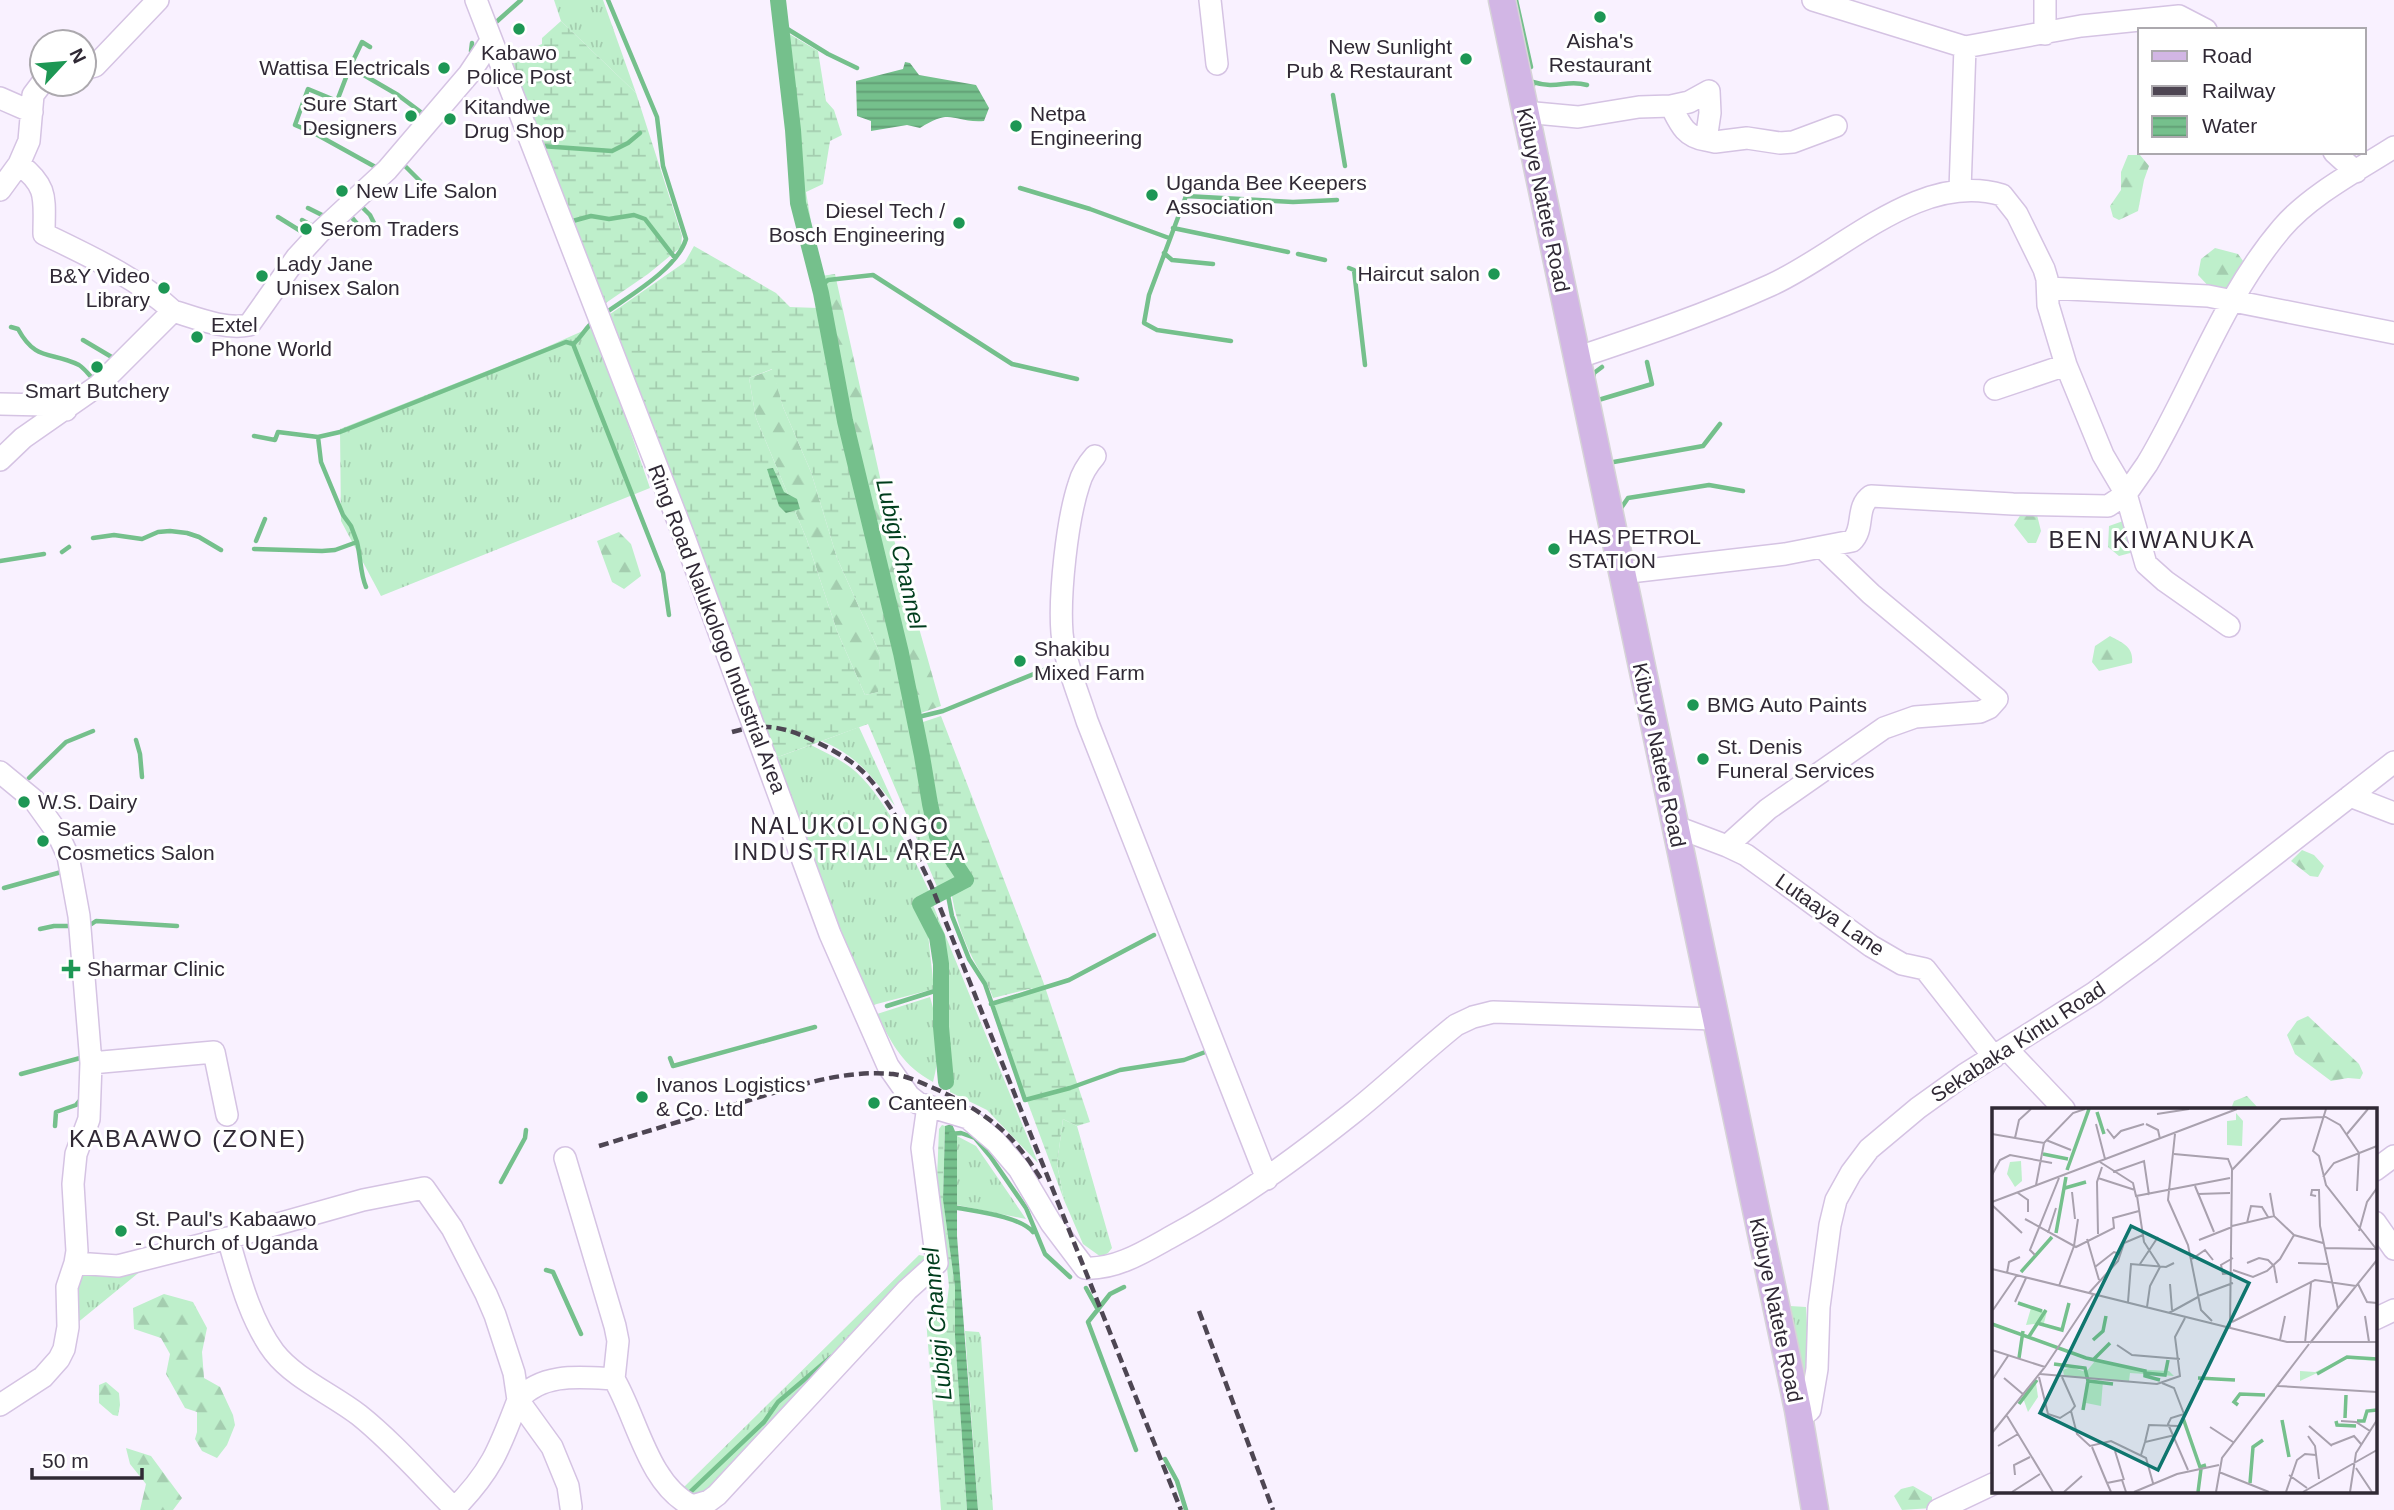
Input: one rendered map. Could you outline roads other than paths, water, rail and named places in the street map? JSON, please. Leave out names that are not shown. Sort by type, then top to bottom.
[{"type":"main road","name":"Kibuye Natete Road","points":[[1502,0],[1798,1410],[1815,1510]]},
{"type":"street","points":[[98,63],[158,0]]},
{"type":"street","name":"Ring Road Nalukologo Industrial Area","points":[[476,0],[704,591],[830,934],[888,1066],[909,1096],[928,1106],[968,1118],[996,1142],[1019,1169],[1051,1223],[1085,1268],[1109,1266],[1152,1248],[1222,1209],[1267,1179],[1356,1111],[1456,1025],[1473,1017],[1493,1012],[1715,1019]]},
{"type":"street","points":[[1210,0],[1217,64]]},
{"type":"street","points":[[1813,0],[1965,47],[2081,26],[2179,16],[2202,28]]},
{"type":"street","points":[[2045,0],[2045,34]]},
{"type":"street","points":[[19,164],[37,179],[42,189],[44,234],[118,271],[173,311],[206,321],[234,326],[248,325],[297,257],[394,163],[469,74],[491,41]]},
{"type":"street","points":[[1960,190],[1965,47]]},
{"type":"street","points":[[1524,112],[1578,117],[1639,107],[1671,106],[1689,102],[1709,91],[1710,113],[1706,140]]},
{"type":"street","points":[[0,98],[32,112]]},
{"type":"street","points":[[0,190],[27,148],[33,98]]},
{"type":"street","points":[[1671,106],[1690,136],[1715,142],[1747,138],[1780,143],[1793,142],[1836,126]]},
{"type":"street","points":[[1621,573],[1786,554],[1855,540],[1862,504],[1871,496],[2013,504],[2114,504],[2126,494],[2159,444],[2234,300],[2283,228],[2309,203],[2394,147]]},
{"type":"street","points":[[2336,154],[2356,172]]},
{"type":"street","points":[[1576,358],[1685,321],[1775,283],[1876,223],[1928,199],[1960,190],[1995,193],[2006,198],[2018,214],[2037,254],[2047,279],[2048,305],[2066,365],[2103,454],[2126,494],[2150,569],[2229,626]]},
{"type":"street","points":[[2048,288],[2165,293],[2234,300],[2394,333]]},
{"type":"street","points":[[0,460],[23,438],[66,411],[105,379],[173,311]]},
{"type":"street","points":[[1995,389],[2066,365]]},
{"type":"street","points":[[0,404],[45,405],[66,411]]},
{"type":"street","points":[[1095,456],[1079,483],[1069,532],[1062,604],[1062,633],[1066,655],[1087,721],[1267,1179]]},
{"type":"street","points":[[1727,846],[1768,809],[1884,728],[1914,717],[1980,712],[1989,708],[1997,699],[1879,601],[1822,547]]},
{"type":"street","name":"Sekabaka Kintu Road","points":[[1798,1410],[1806,1413],[1811,1406],[1817,1369],[1824,1263],[1836,1200],[1869,1149],[1927,1101],[2104,986],[2394,762]]},
{"type":"street","points":[[0,772],[34,800],[57,832],[68,856],[79,916],[91,1063],[89,1119],[76,1154],[73,1184],[77,1232],[75,1263],[67,1287],[68,1327],[60,1359],[34,1384],[0,1405]]},
{"type":"street","points":[[2350,796],[2394,813]]},
{"type":"street","name":"Lutaaya Lane","points":[[1674,826],[1746,855],[1871,946],[1902,964],[1925,969],[2000,1053],[2063,1108]]},
{"type":"street","points":[[91,1063],[214,1052],[228,1115]]},
{"type":"street","points":[[565,1158],[615,1326],[618,1342],[614,1378],[645,1449],[674,1493],[692,1506],[709,1501],[717,1495],[907,1290],[937,1263],[922,1148],[928,1106]]},
{"type":"street","points":[[2376,1169],[2394,1156]]},
{"type":"street","points":[[75,1263],[118,1266],[363,1200],[424,1188],[452,1228],[495,1315],[514,1373],[519,1401],[557,1457],[568,1486],[571,1507]]},
{"type":"street","points":[[2376,1224],[2394,1250]]},
{"type":"street","points":[[228,1238],[252,1311],[275,1353],[296,1372],[337,1398],[369,1423],[453,1509],[484,1476],[493,1462],[519,1401],[531,1389],[554,1379],[614,1378]]},
{"type":"street","points":[[2376,1319],[2394,1310]]},
{"type":"street","points":[[1938,1510],[1992,1485]]},
{"type":"water","points":[[905,62],[910,63],[919,75],[976,85],[989,108],[984,121],[946,117],[920,128],[907,125],[871,131],[871,121],[857,116],[856,81],[903,69]]},
{"type":"water","points":[[773,468],[784,492],[797,499],[800,509],[786,513],[779,506],[767,469]]},
{"type":"water","points":[[952,1124],[957,1136],[957,1236],[978,1510],[967,1510],[955,1337],[955,1287],[943,1200],[945,1126]]},
{"type":"waterway","points":[[494,24],[521,0]]},
{"type":"waterway","points":[[604,314],[663,271],[681,250],[686,239],[663,166],[657,117],[608,0]]},
{"type":"waterway","name":"Lubigi Channel","points":[[778,0],[793,130],[798,203],[821,293],[845,421],[901,653],[937,836],[966,880],[920,904],[937,937],[941,964],[941,1027],[946,1082]]},
{"type":"waterway","points":[[1516,0],[1531,67]]},
{"type":"waterway","points":[[781,25],[857,68]]},
{"type":"waterway","points":[[350,67],[362,42],[370,47]]},
{"type":"waterway","points":[[471,51],[472,43]]},
{"type":"waterway","points":[[379,169],[295,125],[308,89],[337,101],[350,67],[398,95],[426,116]]},
{"type":"waterway","points":[[1533,86],[1533,82],[1549,85],[1587,85]]},
{"type":"waterway","points":[[1333,95],[1345,166]]},
{"type":"waterway","points":[[541,146],[612,151],[640,133]]},
{"type":"waterway","points":[[402,163],[422,183]]},
{"type":"waterway","points":[[1020,188],[1090,209],[1169,238]]},
{"type":"waterway","points":[[1231,341],[1157,330],[1144,323],[1149,295],[1186,196],[1293,202],[1337,200]]},
{"type":"waterway","points":[[359,204],[370,215],[377,229]]},
{"type":"waterway","points":[[308,208],[326,217]]},
{"type":"waterway","points":[[348,213],[365,233]]},
{"type":"waterway","points":[[569,222],[591,216],[609,219],[634,215],[645,219],[675,258]]},
{"type":"waterway","points":[[278,217],[307,235]]},
{"type":"waterway","points":[[302,220],[316,228]]},
{"type":"waterway","points":[[1173,228],[1288,252]]},
{"type":"waterway","points":[[1164,253],[1172,260],[1213,264]]},
{"type":"waterway","points":[[1298,254],[1325,260]]},
{"type":"waterway","points":[[1349,268],[1354,270],[1365,365]]},
{"type":"waterway","points":[[820,287],[828,280],[873,275],[1012,364],[1077,379]]},
{"type":"waterway","points":[[594,321],[573,344],[663,573],[669,615]]},
{"type":"waterway","points":[[11,327],[18,329],[31,347],[79,365],[95,381]]},
{"type":"waterway","points":[[83,340],[115,359]]},
{"type":"waterway","points":[[254,436],[275,440],[278,432],[318,437],[340,432],[566,342],[573,344]]},
{"type":"waterway","points":[[1595,401],[1652,384],[1647,362]]},
{"type":"waterway","points":[[1593,380],[1594,373],[1602,367]]},
{"type":"waterway","points":[[1608,463],[1703,446],[1720,424]]},
{"type":"waterway","points":[[254,549],[322,551],[335,550],[357,542],[321,462],[318,437]]},
{"type":"waterway","points":[[1619,511],[1628,498],[1709,485],[1743,491]]},
{"type":"waterway","points":[[256,541],[265,519]]},
{"type":"waterway","points":[[93,538],[114,535],[142,539],[158,532],[170,531],[199,537],[221,550]]},
{"type":"waterway","points":[[357,542],[366,587]]},
{"type":"waterway","points":[[62,552],[69,547]]},
{"type":"waterway","points":[[0,561],[44,554]]},
{"type":"waterway","points":[[914,718],[943,711],[1051,667]]},
{"type":"waterway","points":[[29,778],[66,742],[93,731]]},
{"type":"waterway","points":[[136,740],[142,777]]},
{"type":"waterway","points":[[4,888],[65,871]]},
{"type":"waterway","points":[[947,890],[952,916],[969,959],[985,984],[1025,1100],[1070,1088],[1120,1070],[1184,1060],[1208,1051]]},
{"type":"waterway","points":[[87,927],[96,921],[177,926]]},
{"type":"waterway","points":[[40,929],[74,926]]},
{"type":"waterway","points":[[991,1004],[1069,980],[1154,935]]},
{"type":"waterway","points":[[887,1006],[941,989]]},
{"type":"waterway","points":[[670,1058],[673,1066],[815,1027]]},
{"type":"waterway","points":[[21,1074],[84,1057]]},
{"type":"waterway","points":[[55,1126],[56,1112],[76,1105],[82,1098]]},
{"type":"waterway","points":[[501,1182],[525,1138],[526,1130]]},
{"type":"waterway","points":[[951,1134],[961,1133],[975,1138],[990,1156],[1026,1208],[1045,1254],[1070,1277]]},
{"type":"waterway","points":[[953,1207],[1007,1218],[1027,1226],[1033,1232]]},
{"type":"waterway","points":[[546,1270],[553,1272],[581,1334]]},
{"type":"waterway","points":[[1124,1287],[1110,1294],[1088,1322],[1136,1450]]},
{"type":"waterway","points":[[1086,1288],[1098,1310]]},
{"type":"waterway","points":[[686,1496],[764,1422],[778,1402],[831,1357]]},
{"type":"waterway","points":[[1165,1459],[1177,1481],[1186,1510]]},
{"type":"railway","points":[[732,732],[753,727],[781,729],[830,749],[855,765],[871,781],[900,824],[931,885],[1181,1510]]},
{"type":"railway","points":[[599,1146],[775,1092],[834,1077],[893,1074],[938,1090],[985,1116],[1020,1149],[1041,1179]]},
{"type":"railway","points":[[1199,1311],[1273,1510]]},
{"type":"place","name":"Aisha's Restaurant","points":[[1600,17]]},
{"type":"place","name":"Kabawo Police Post","points":[[519,29]]},
{"type":"place","name":"New Sunlight Pub & Restaurant","points":[[1466,59]]},
{"type":"place","name":"Wattisa Electricals","points":[[444,68]]},
{"type":"place","name":"Sure Start Designers","points":[[411,116]]},
{"type":"place","name":"Kitandwe Drug Shop","points":[[450,119]]},
{"type":"place","name":"Netpa Engineering","points":[[1016,126]]},
{"type":"place","name":"New Life Salon","points":[[342,191]]},
{"type":"place","name":"Uganda Bee Keepers Association","points":[[1152,195]]},
{"type":"place","name":"Diesel Tech / Bosch Engineering","points":[[959,223]]},
{"type":"place","name":"Serom Traders","points":[[306,229]]},
{"type":"place","name":"Haircut salon","points":[[1494,274]]},
{"type":"place","name":"Lady Jane Unisex Salon","points":[[262,276]]},
{"type":"place","name":"B&Y Video Library","points":[[164,288]]},
{"type":"place","name":"Extel Phone World","points":[[197,337]]},
{"type":"place","name":"Smart Butchery","points":[[97,367]]},
{"type":"place","name":"HAS PETROL STATION","points":[[1554,549]]},
{"type":"place","name":"Shakibu Mixed Farm","points":[[1020,661]]},
{"type":"place","name":"BMG Auto Paints","points":[[1693,705]]},
{"type":"place","name":"St. Denis Funeral Services","points":[[1703,759]]},
{"type":"place","name":"W.S. Dairy","points":[[24,802]]},
{"type":"place","name":"Samie Cosmetics Salon","points":[[43,841]]},
{"type":"place","name":"Sharmar Clinic","points":[[71,969]]},
{"type":"place","name":"Ivanos Logistics & Co. Ltd","points":[[642,1097]]},
{"type":"place","name":"Canteen","points":[[874,1103]]},
{"type":"place","name":"St. Paul's Kabaawo - Church of Uganda","points":[[121,1231]]},
{"type":"district","name":"BEN KIWANUKA","points":[[2152,540]]},
{"type":"district","name":"NALUKOLONGO INDUSTRIAL AREA","points":[[850,839]]},
{"type":"district","name":"KABAAWO (ZONE)","points":[[188,1139]]}]
